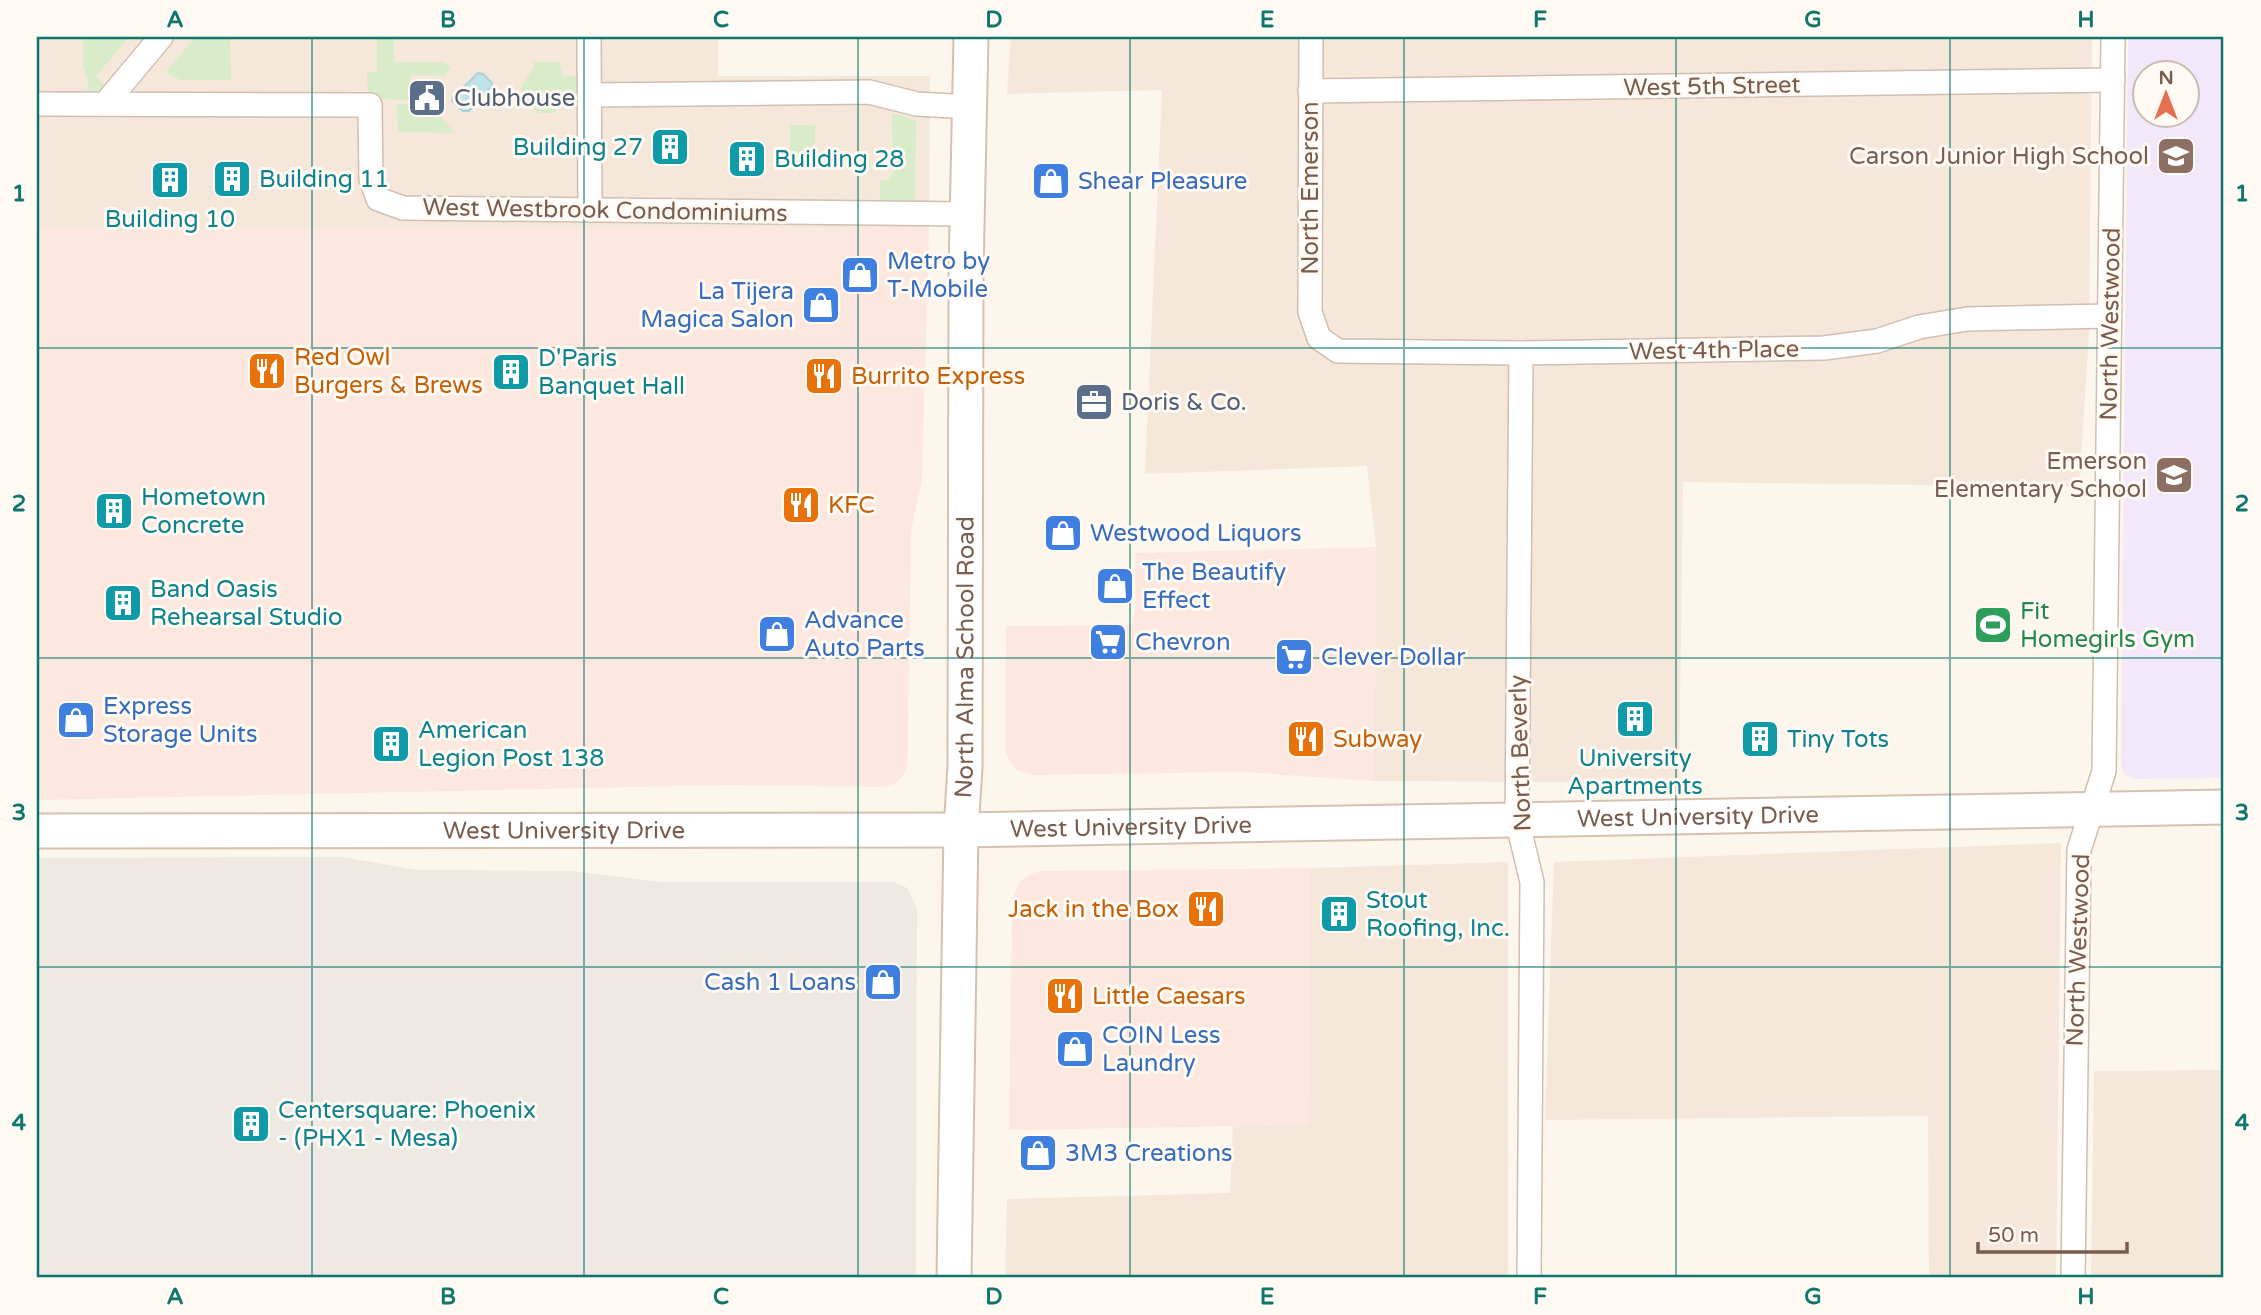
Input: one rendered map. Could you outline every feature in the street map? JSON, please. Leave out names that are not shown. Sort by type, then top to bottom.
[{"type":"main road","name":"North Alma School Road","points":[[954,1278],[961,830],[965,753],[967,214],[971,37]]},
{"type":"main road","name":"West University Drive","points":[[37,831],[961,830],[2224,807]]},
{"type":"street","points":[[105,104],[162,37]]},
{"type":"street","points":[[589,37],[590,210]]},
{"type":"street","name":"North Emerson","points":[[1311,37],[1310,312],[1319,338]]},
{"type":"street","name":"North Westwood","points":[[2073,1278],[2079,846],[2104,771],[2113,37]]},
{"type":"street","name":"West 5th Street","points":[[1310,91],[2113,80]]},
{"type":"street","points":[[590,95],[869,92],[917,104],[969,107]]},
{"type":"street","name":"West Westbrook Condominiums","points":[[37,104],[370,105],[371,178],[378,199],[403,208],[967,214]]},
{"type":"street","name":"West 4th Place","points":[[1319,338],[1338,351],[1521,353],[1824,348],[1877,341],[1919,327],[1967,319],[2109,316]]},
{"type":"street","name":"North Beverly","points":[[1521,353],[1517,820],[1532,881],[1529,1278]]},
{"type":"shaded area","points":[[37,37],[718,37],[718,76],[930,76],[929,228],[37,228]]},
{"type":"shaded area","points":[[1011,37],[2092,37],[2089,334],[2079,487],[1683,482],[1679,783],[1373,781],[1376,547],[1367,466],[1145,474],[1162,90],[1007,94]]},
{"type":"shaded area","name":"Emerson Elementary School","points":[[2128,37],[2224,37],[2224,778],[2136,779],[2124,774],[2121,763]]},
{"type":"shaded area","points":[[37,228],[929,228],[922,480],[911,531],[908,749],[907,768],[902,777],[894,784],[882,787],[730,785],[37,800]]},
{"type":"shaded area","points":[[1376,547],[1373,781],[1242,772],[1035,775],[1018,771],[1010,763],[1005,749],[1006,626],[1132,625],[1136,606],[1135,553]]},
{"type":"shaded area","points":[[2061,843],[2056,1278],[1929,1278],[1928,1116],[1545,1120],[1554,862]]},
{"type":"shaded area","points":[[341,857],[418,870],[571,871],[662,882],[894,882],[907,888],[917,908],[916,1278],[37,1278],[37,858]]},
{"type":"shaded area","points":[[1508,862],[1508,1278],[1005,1278],[1007,1199],[1230,1193],[1233,1126],[1306,1125],[1310,868]]},
{"type":"shaded area","points":[[1310,868],[1309,1125],[1009,1130],[1012,901],[1019,882],[1030,874],[1041,871]]},
{"type":"shaded area","points":[[2224,1070],[2224,1278],[2091,1278],[2094,1071]]},
{"type":"green space","points":[[83,37],[129,37],[96,76],[104,84],[102,90],[88,95],[88,81],[83,64]]},
{"type":"green space","points":[[195,37],[230,37],[231,80],[180,80],[166,72]]},
{"type":"green space","points":[[377,37],[394,37],[394,62],[445,62],[451,69],[444,76],[411,75],[408,100],[368,98],[367,73],[377,71]]},
{"type":"green space","points":[[533,62],[559,62],[563,76],[580,76],[580,103],[563,103],[553,113],[538,113],[521,94],[521,87],[534,67]]},
{"type":"green space","points":[[397,104],[408,104],[408,109],[433,110],[456,133],[398,132]]},
{"type":"green space","points":[[892,113],[916,120],[915,200],[903,204],[880,201],[880,181],[888,180],[893,174]]},
{"type":"green space","points":[[790,125],[815,125],[815,142],[808,154],[790,154]]},
{"type":"water","points":[[478,73],[492,83],[491,87],[469,111],[463,111],[452,101],[453,97]]},
{"type":"place","name":"Clubhouse","points":[[427,98]]},
{"type":"place","name":"Building 27","points":[[670,147]]},
{"type":"place","name":"Carson Junior High School","points":[[2176,156]]},
{"type":"place","name":"Building 28","points":[[747,159]]},
{"type":"place","name":"Building 11","points":[[232,179]]},
{"type":"place","name":"Building 10","points":[[170,180]]},
{"type":"place","name":"Shear Pleasure","points":[[1051,181]]},
{"type":"place","name":"Metro by T-Mobile","points":[[860,275]]},
{"type":"place","name":"La Tijera Magica Salon","points":[[821,305]]},
{"type":"place","name":"Red Owl Burgers & Brews","points":[[267,371]]},
{"type":"place","name":"D'Paris Banquet Hall","points":[[511,372]]},
{"type":"place","name":"Burrito Express","points":[[824,376]]},
{"type":"place","name":"Doris & Co.","points":[[1094,402]]},
{"type":"place","name":"Emerson Elementary School","points":[[2174,475]]},
{"type":"place","name":"KFC","points":[[801,505]]},
{"type":"place","name":"Hometown Concrete","points":[[114,511]]},
{"type":"place","name":"Westwood Liquors","points":[[1063,533]]},
{"type":"place","name":"The Beautify Effect","points":[[1115,586]]},
{"type":"place","name":"Band Oasis Rehearsal Studio","points":[[123,603]]},
{"type":"place","name":"Fit Homegirls Gym","points":[[1993,625]]},
{"type":"place","name":"Advance Auto Parts","points":[[777,634]]},
{"type":"place","name":"Chevron","points":[[1108,642]]},
{"type":"place","name":"Clever Dollar","points":[[1294,657]]},
{"type":"place","name":"University Apartments","points":[[1635,719]]},
{"type":"place","name":"Express Storage Units","points":[[76,720]]},
{"type":"place","name":"Subway","points":[[1306,739]]},
{"type":"place","name":"Tiny Tots","points":[[1760,739]]},
{"type":"place","name":"American Legion Post 138","points":[[391,744]]},
{"type":"place","name":"Jack in the Box","points":[[1206,909]]},
{"type":"place","name":"Stout Roofing, Inc.","points":[[1339,914]]},
{"type":"place","name":"Cash 1 Loans","points":[[883,982]]},
{"type":"place","name":"Little Caesars","points":[[1065,996]]},
{"type":"place","name":"COIN Less Laundry","points":[[1075,1049]]},
{"type":"place","name":"Centersquare: Phoenix - (PHX1 - Mesa)","points":[[251,1124]]},
{"type":"place","name":"3M3 Creations","points":[[1038,1153]]}]
